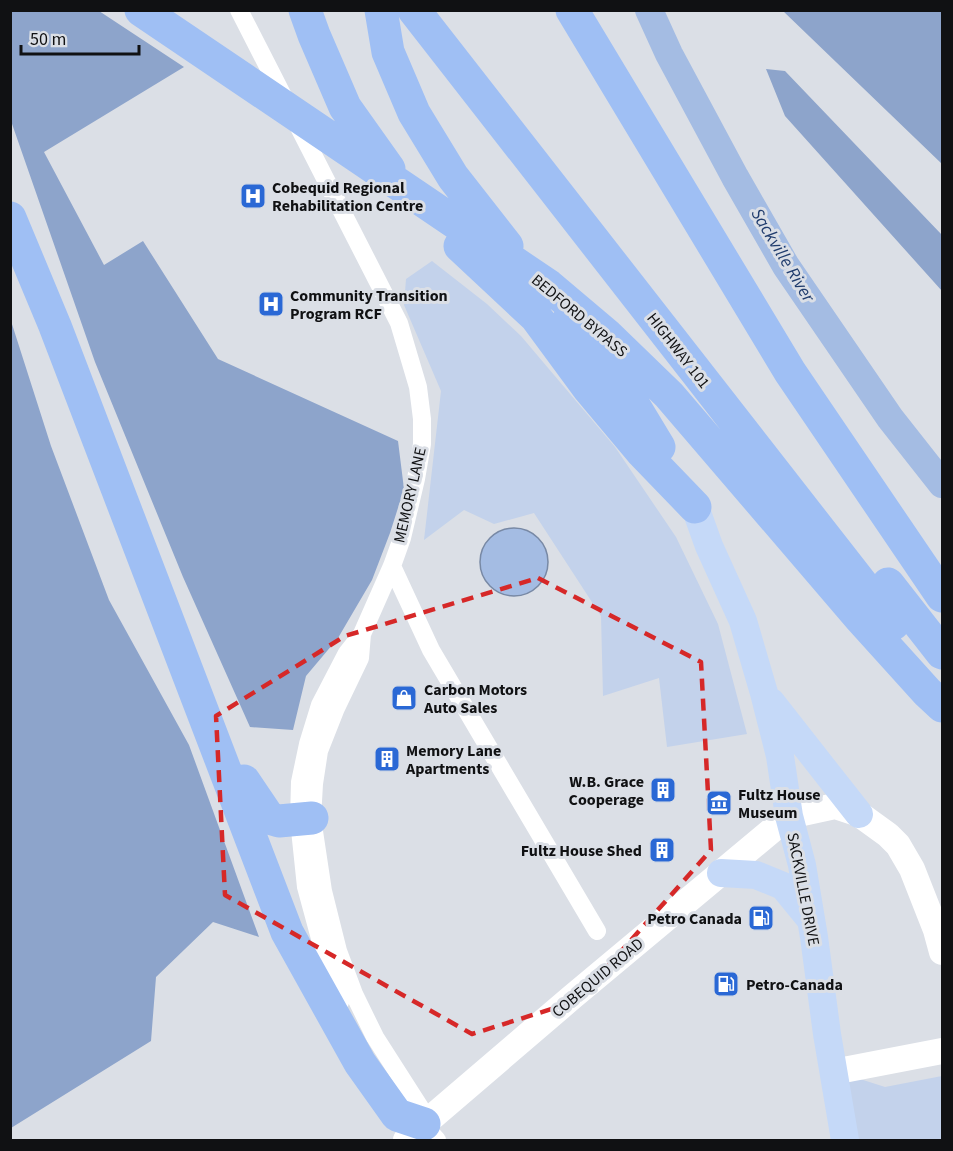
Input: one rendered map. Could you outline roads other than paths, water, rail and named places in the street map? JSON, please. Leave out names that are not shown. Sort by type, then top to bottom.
[{"type":"highway","name":"BEDFORD BYPASS","points":[[141,10],[549,286],[607,335],[669,395],[861,619],[942,706]]},
{"type":"highway","points":[[305,10],[345,107],[399,183],[464,250],[536,317],[589,389],[641,451],[695,507]]},
{"type":"highway","points":[[381,10],[388,52],[414,113],[453,177],[630,399],[695,507]]},
{"type":"highway","name":"HIGHWAY 101","points":[[414,10],[897,629],[942,691]]},
{"type":"highway","name":"HIGHWAY 101","points":[[441,10],[942,653]]},
{"type":"highway","points":[[572,10],[790,372],[942,596]]},
{"type":"highway","points":[[10,218],[55,326],[287,932],[360,1063],[397,1115],[422,1135]]},
{"type":"highway","points":[[209,726],[269,818],[279,821],[305,819]]},
{"type":"main road","name":"SACKVILLE DRIVE","points":[[695,507],[709,546],[742,621],[780,756],[789,816],[802,865],[845,1140]]},
{"type":"main road","points":[[764,693],[859,814],[888,835],[898,846],[912,869],[942,951]]},
{"type":"main road","points":[[789,816],[835,806],[859,814]]},
{"type":"main road","name":"COBEQUID ROAD","points":[[422,1135],[789,816]]},
{"type":"main road","points":[[721,873],[756,875],[783,886],[811,921]]},
{"type":"main road","points":[[833,1072],[942,1051]]},
{"type":"street","name":"MEMORY LANE","points":[[238,10],[399,323],[418,387],[422,444],[402,538],[392,566],[431,650],[597,931]]},
{"type":"street","points":[[392,566],[362,634],[347,653],[320,705],[308,744],[300,782],[305,819],[306,887],[339,1001],[373,1065],[399,1099],[422,1135]]},
{"type":"waterway","name":"Sackville River","points":[[649,10],[669,54],[786,266],[890,418],[942,484]]},
{"type":"place","name":"Cobequid Regional Rehabilitation Centre","points":[[253,196]]},
{"type":"place","name":"Community Transition Program RCF","points":[[271,304]]},
{"type":"place","name":"Carbon Motors Auto Sales","points":[[404,698]]},
{"type":"place","name":"Memory Lane Apartments","points":[[387,759]]},
{"type":"place","name":"W.B. Grace Cooperage","points":[[663,790]]},
{"type":"place","name":"Fultz House Museum","points":[[719,803]]},
{"type":"place","name":"Fultz House Shed","points":[[662,850]]},
{"type":"place","name":"Petro Canada","points":[[761,918]]},
{"type":"place","name":"Petro-Canada","points":[[726,984]]}]
